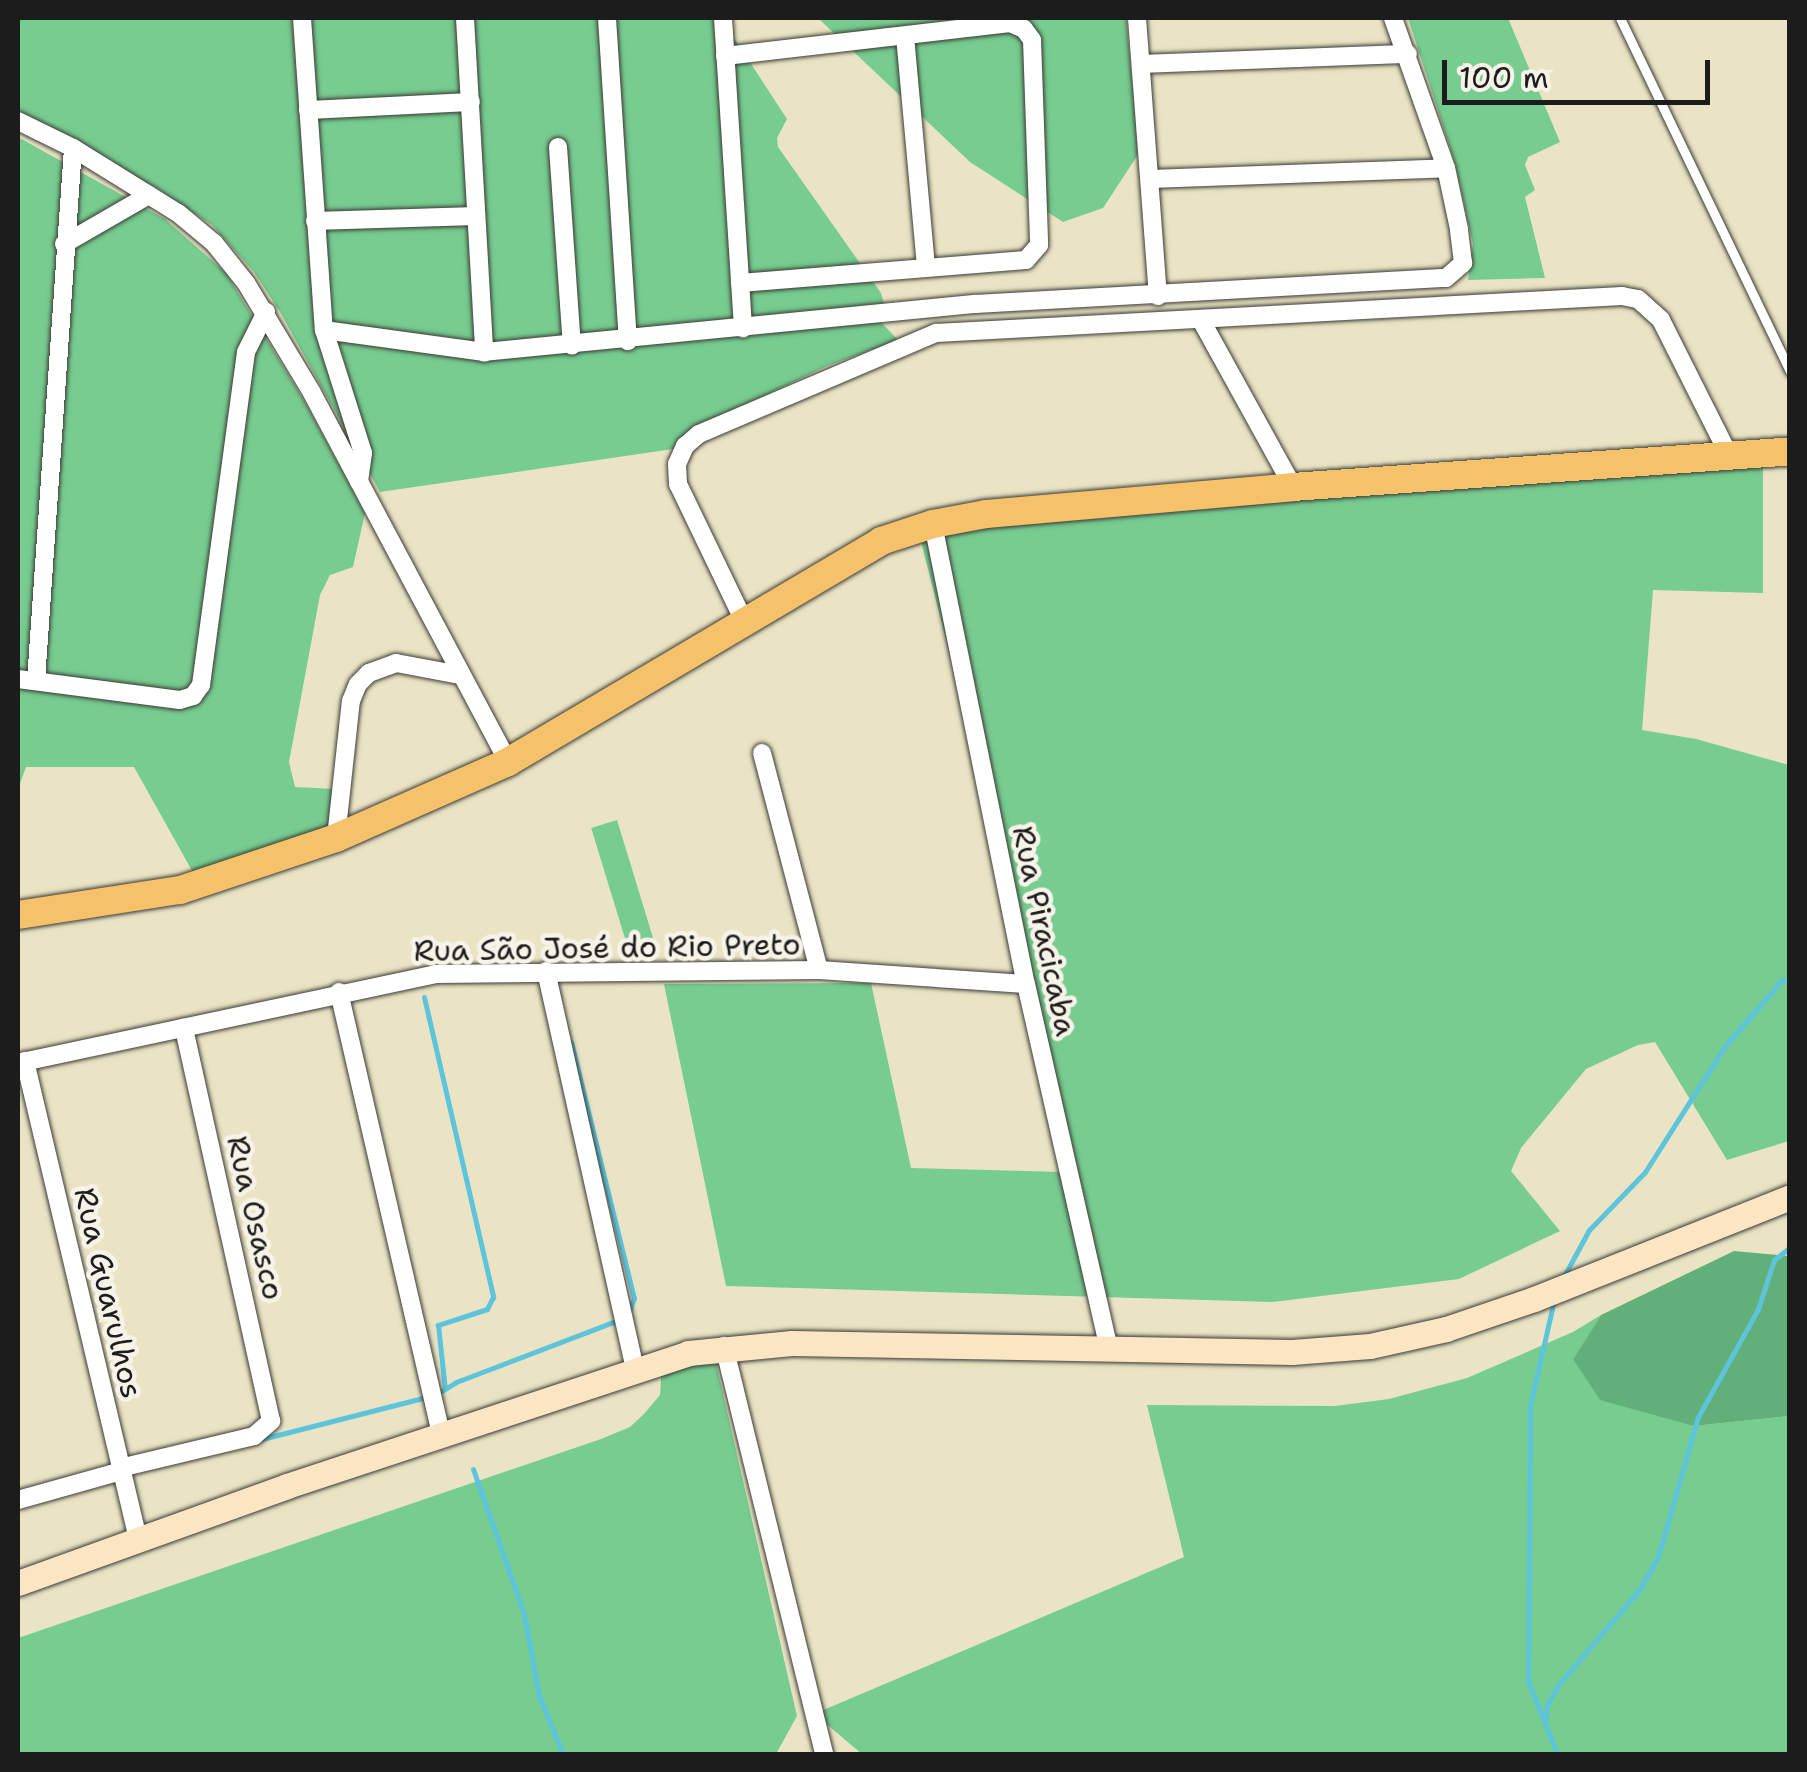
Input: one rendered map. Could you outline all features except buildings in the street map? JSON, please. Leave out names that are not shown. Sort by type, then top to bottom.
[{"type":"main road","points":[[18,915],[180,890],[336,838],[508,762],[881,541],[933,524],[986,514],[1293,487],[1790,451]]},
{"type":"main road","points":[[18,1583],[441,1434],[635,1369],[724,1346],[792,1342],[1292,1352],[1408,1338],[1534,1300],[1790,1197]]},
{"type":"street","points":[[302,18],[324,330],[363,453],[359,482]]},
{"type":"street","points":[[465,18],[484,352]]},
{"type":"street","points":[[607,18],[628,341]]},
{"type":"street","points":[[723,18],[743,328]]},
{"type":"street","points":[[1137,18],[1144,64],[1158,296]]},
{"type":"street","points":[[324,330],[484,352],[628,341],[976,304],[1434,281],[1457,272],[1463,264],[1462,248],[1446,168],[1393,18]]},
{"type":"street","points":[[725,56],[1010,23],[1024,28],[1032,40],[1039,245],[1026,260],[740,283]]},
{"type":"street","points":[[905,36],[926,266]]},
{"type":"street","points":[[1144,64],[1408,54]]},
{"type":"street","points":[[308,110],[471,102]]},
{"type":"street","points":[[18,120],[149,195],[214,243],[266,312],[508,762]]},
{"type":"street","points":[[558,147],[572,346]]},
{"type":"street","points":[[72,148],[27,680],[180,700],[193,696],[201,686],[246,352],[266,312]]},
{"type":"street","points":[[1152,179],[1446,168]]},
{"type":"street","points":[[64,244],[149,195]]},
{"type":"street","points":[[315,221],[475,216]]},
{"type":"street","points":[[936,333],[1596,296],[1638,299],[1661,320],[1730,457]]},
{"type":"street","points":[[744,621],[678,484],[677,464],[684,446],[699,434],[936,333],[976,304]]},
{"type":"street","points":[[1200,320],[1293,487]]},
{"type":"street","name":"Rua Piracicaba","points":[[933,524],[1026,984],[1108,1348]]},
{"type":"street","points":[[336,838],[351,702],[358,684],[370,673],[396,663],[461,675]]},
{"type":"street","points":[[762,753],[819,970]]},
{"type":"street","name":"Rua São José do Rio Preto","points":[[21,1062],[435,974],[819,970],[1026,984]]},
{"type":"street","points":[[546,971],[635,1369]]},
{"type":"street","points":[[339,992],[441,1434]]},
{"type":"street","name":"Rua Osasco","points":[[121,1470],[254,1436],[271,1421],[184,1027]]},
{"type":"street","name":"Rua Guarulhos","points":[[21,1062],[138,1538]]},
{"type":"street","points":[[724,1346],[824,1754]]},
{"type":"street","points":[[18,1500],[121,1470]]},
{"type":"lane","points":[[1620,18],[1790,371]]},
{"type":"green space","points":[[18,18],[721,18],[787,119],[777,138],[778,147],[881,293],[884,304],[877,318],[898,340],[827,366],[698,427],[673,449],[380,492],[280,312],[254,272],[212,225],[155,187],[18,115]]},
{"type":"green space","points":[[818,18],[1126,18],[1139,153],[1103,208],[1063,222],[970,162]]},
{"type":"green space","points":[[1408,18],[1508,18],[1560,142],[1528,157],[1525,165],[1535,190],[1525,197],[1545,278],[1468,280],[1473,244],[1455,163]]},
{"type":"green space","points":[[18,137],[165,219],[226,273],[306,404],[365,513],[353,567],[330,575],[320,595],[289,762],[295,787],[337,789],[325,836],[195,876],[134,767],[26,767],[18,789]]},
{"type":"green space","points":[[1763,459],[1763,593],[1653,590],[1642,730],[1696,739],[1789,765],[1789,1141],[1727,1160],[1655,1042],[1638,1045],[1586,1069],[1521,1148],[1511,1171],[1560,1231],[1459,1279],[1273,1302],[726,1286],[664,984],[871,983],[911,1168],[1063,1172],[975,753],[921,542],[999,511]]},
{"type":"green space","points":[[617,820],[657,952],[632,960],[591,828]]},
{"type":"green space","points":[[1734,1251],[1789,1256],[1789,1416],[1694,1426],[1600,1400],[1573,1359],[1601,1315]]},
{"type":"green space","points":[[1601,1315],[1573,1359],[1694,1426],[1789,1416],[1789,1754],[862,1754],[824,1722],[821,1711],[1184,1557],[1147,1405],[1335,1406],[1389,1399],[1467,1378],[1573,1332]]},
{"type":"green space","points":[[716,1363],[797,1716],[776,1754],[18,1754],[18,1638],[601,1439],[630,1427],[660,1395],[662,1364]]},
{"type":"waterway","points":[[1564,1276],[1589,1230],[1645,1172],[1725,1046],[1782,980],[1790,981]]},
{"type":"waterway","points":[[424,997],[493,1297],[487,1309],[438,1325],[445,1389]]},
{"type":"waterway","points":[[571,1042],[634,1298],[629,1312]]},
{"type":"waterway","points":[[1545,1723],[1547,1705],[1558,1685],[1640,1589],[1658,1557],[1698,1417],[1758,1309],[1774,1260],[1790,1247]]},
{"type":"waterway","points":[[1554,1300],[1530,1406],[1528,1681],[1557,1754]]},
{"type":"waterway","points":[[437,1394],[456,1382],[621,1319]]},
{"type":"waterway","points":[[258,1440],[427,1397]]},
{"type":"waterway","points":[[473,1469],[524,1614],[539,1696],[563,1754]]}]
